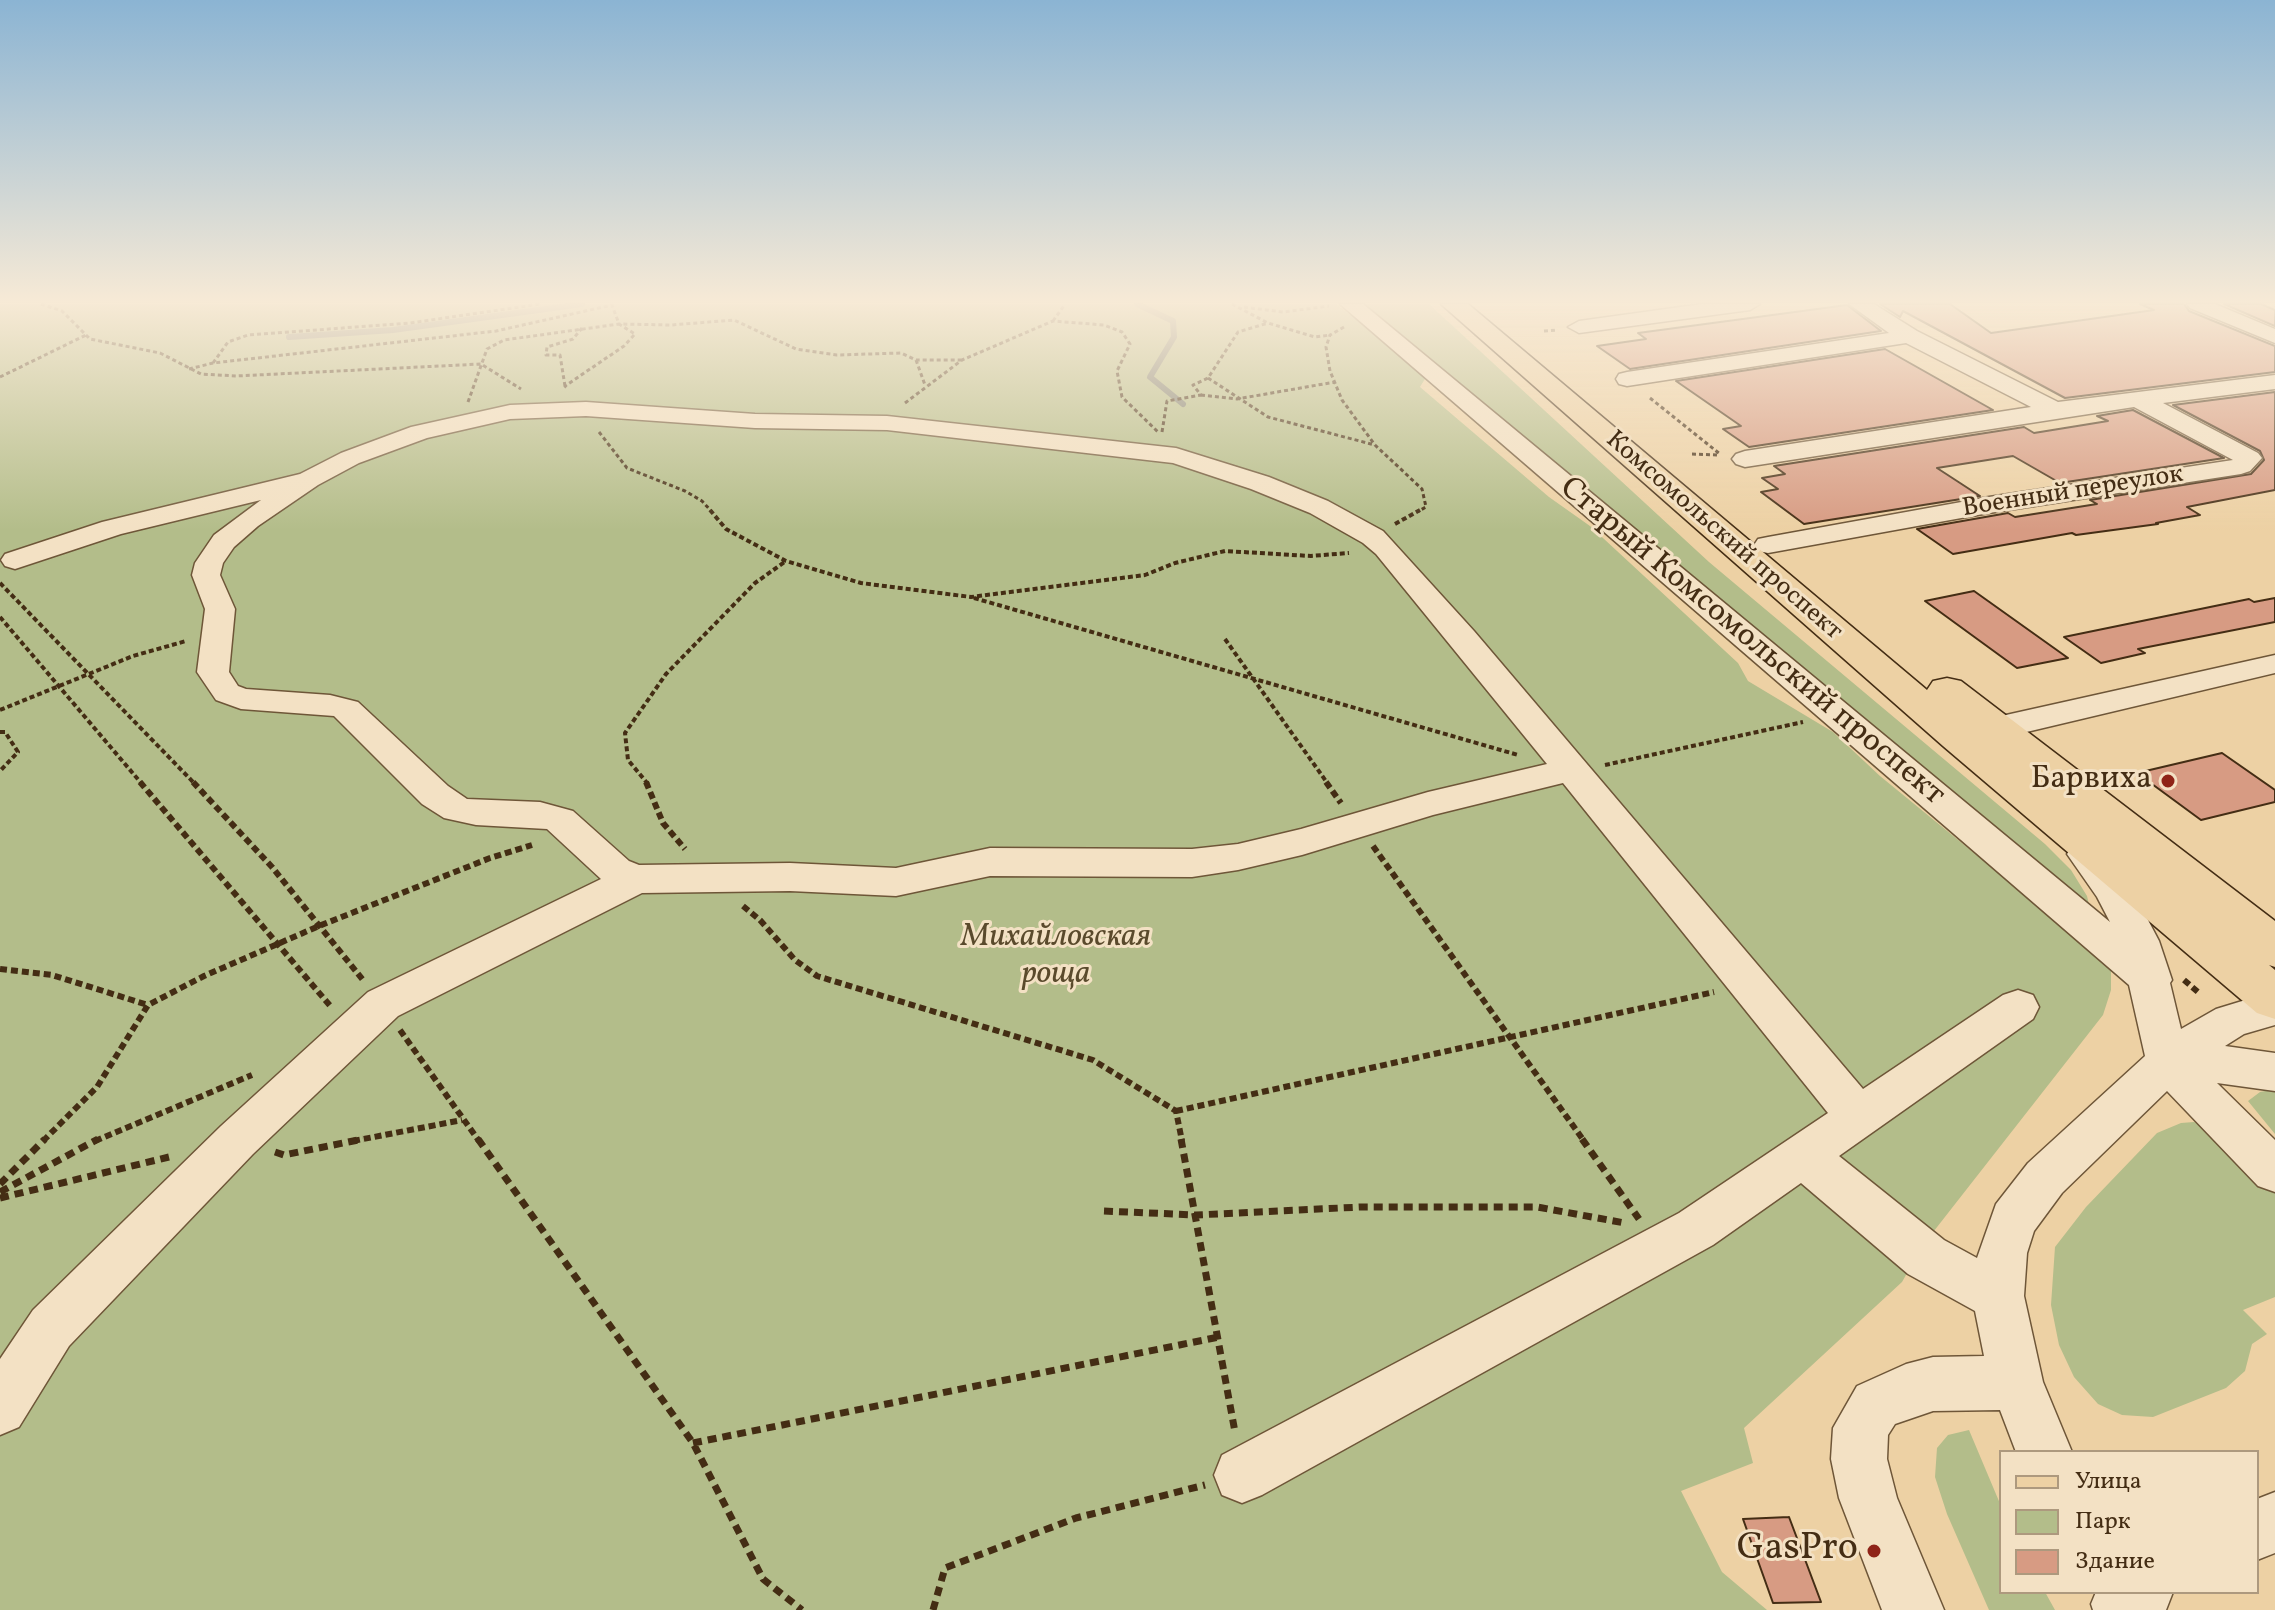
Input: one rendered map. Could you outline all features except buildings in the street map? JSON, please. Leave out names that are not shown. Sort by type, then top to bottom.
[{"type":"main road","name":"Комсомольский проспект","points":[[1545,379],[1977,732],[2275,948]]},
{"type":"main road","name":"Комсомольский проспект","points":[[1573,379],[1768,545],[1977,732],[2061,821],[2275,999]]},
{"type":"street","name":"Старый Комсомольский проспект","points":[[1438,379],[2151,980]]},
{"type":"street","points":[[1994,379],[2055,410]]},
{"type":"street","points":[[1734,458],[1951,429],[2055,410],[2275,382]]},
{"type":"street","name":"Военный переулок","points":[[1768,545],[1989,505],[2241,466],[2249,458],[2137,399]]},
{"type":"street","points":[[1571,770],[1428,804],[1238,857],[1192,863],[990,862],[896,882],[790,877],[636,879],[616,871],[560,820],[540,814],[495,814],[457,809],[435,795],[346,709],[330,705],[241,699],[227,693],[213,672],[220,609],[206,575],[209,563],[224,541],[248,520],[309,480],[350,458],[461,421],[510,412],[586,409],[755,421],[887,423],[1188,458],[1319,507],[1373,537],[1454,627],[1858,1116]]},
{"type":"street","points":[[8,572],[112,528],[309,480]]},
{"type":"street","points":[[1977,732],[2275,664]]},
{"type":"street","name":"Комсомольский проспект","points":[[2061,821],[2113,890],[2139,941],[2151,980],[2168,1063]]},
{"type":"street","points":[[0,1408],[51,1328],[237,1140],[383,1004],[636,879]]},
{"type":"street","points":[[1242,1475],[1696,1229],[2018,1007]]},
{"type":"street","points":[[2043,1450],[2016,1383],[1998,1296],[2002,1253],[2013,1220],[2045,1178],[2168,1063],[2217,1028],[2275,1008]]},
{"type":"street","points":[[2168,1063],[2239,1065],[2275,1072]]},
{"type":"street","points":[[2168,1063],[2275,1171]]},
{"type":"street","points":[[1802,1155],[1926,1257],[1998,1296]]},
{"type":"street","points":[[1913,1610],[1868,1498],[1859,1459],[1861,1428],[1876,1405],[1906,1391],[1933,1384],[2016,1383]]},
{"type":"path","points":[[461,421],[476,379]]},
{"type":"path","points":[[505,379],[532,396],[586,409]]},
{"type":"path","points":[[564,379],[565,386],[586,409],[601,435],[627,468],[685,491],[702,501],[726,529],[786,561],[861,583],[971,597],[1571,770],[1653,757],[1834,714]]},
{"type":"path","points":[[565,386],[575,379]]},
{"type":"path","points":[[923,379],[925,386]]},
{"type":"path","points":[[887,423],[935,379]]},
{"type":"path","points":[[1119,379],[1122,397],[1162,435]]},
{"type":"path","points":[[1201,395],[1193,385],[1206,379]]},
{"type":"path","points":[[1210,379],[1268,417],[1375,445]]},
{"type":"path","points":[[971,597],[1145,575],[1175,563],[1225,551],[1311,556],[1349,553],[1426,507],[1422,489],[1375,445],[1342,400],[1334,379]]},
{"type":"path","points":[[1627,379],[1734,458]]},
{"type":"path","points":[[1165,419],[1167,401],[1201,395],[1237,399],[1335,382]]},
{"type":"path","points":[[786,561],[755,583],[666,674],[625,733],[628,760],[650,787],[663,823],[709,879],[760,920],[795,960],[817,976],[1093,1060],[1176,1111],[1750,984]]},
{"type":"path","points":[[8,572],[90,674],[272,867],[383,1004],[693,1443],[763,1579],[802,1610]]},
{"type":"path","points":[[0,617],[345,1024],[383,1004]]},
{"type":"path","points":[[0,710],[133,656],[217,633]]},
{"type":"path","points":[[1104,1211],[1196,1215],[1361,1207],[1537,1207],[1644,1227],[1225,639]]},
{"type":"path","points":[[0,732],[5,732],[18,752],[0,771]]},
{"type":"path","points":[[0,1184],[97,1087],[148,1005],[319,926],[490,858],[575,832]]},
{"type":"path","points":[[0,969],[52,975],[148,1005]]},
{"type":"path","points":[[0,1192],[116,1130],[254,1074]]},
{"type":"path","points":[[933,1610],[945,1568],[1076,1518],[1242,1475],[1176,1111]]},
{"type":"path","points":[[693,1443],[1219,1337]]},
{"type":"green space","name":"Михайловская роща","points":[[0,379],[1425,379],[1420,387],[1549,497],[1590,526],[1738,663],[1748,681],[1833,732],[1880,776],[2111,965],[2111,990],[2103,1015],[1923,1245],[1902,1282],[1744,1428],[1753,1463],[1681,1491],[1722,1572],[1767,1610],[0,1610]]},
{"type":"green space","points":[[1454,379],[1511,379],[1709,562],[2045,844],[2071,870],[2087,896],[2091,913]]},
{"type":"green space","points":[[2275,1089],[2275,1134],[2248,1101],[2260,1092]]},
{"type":"green space","points":[[2194,1122],[2217,1132],[2275,1188],[2275,1297],[2243,1310],[2267,1334],[2252,1344],[2245,1371],[2226,1388],[2153,1417],[2122,1415],[2098,1404],[2074,1377],[2059,1345],[2051,1305],[2055,1247],[2086,1207],[2157,1133],[2181,1123]]},
{"type":"green space","points":[[1969,1430],[1999,1501],[1999,1594],[2046,1594],[2055,1610],[1989,1610],[1947,1514],[1935,1477],[1937,1448],[1948,1435]]},
{"type":"waterway","points":[[1153,379],[1183,404]]},
{"type":"place","name":"Барвиха","points":[[2168,781]]},
{"type":"place","name":"GasPro","points":[[1874,1551]]}]
